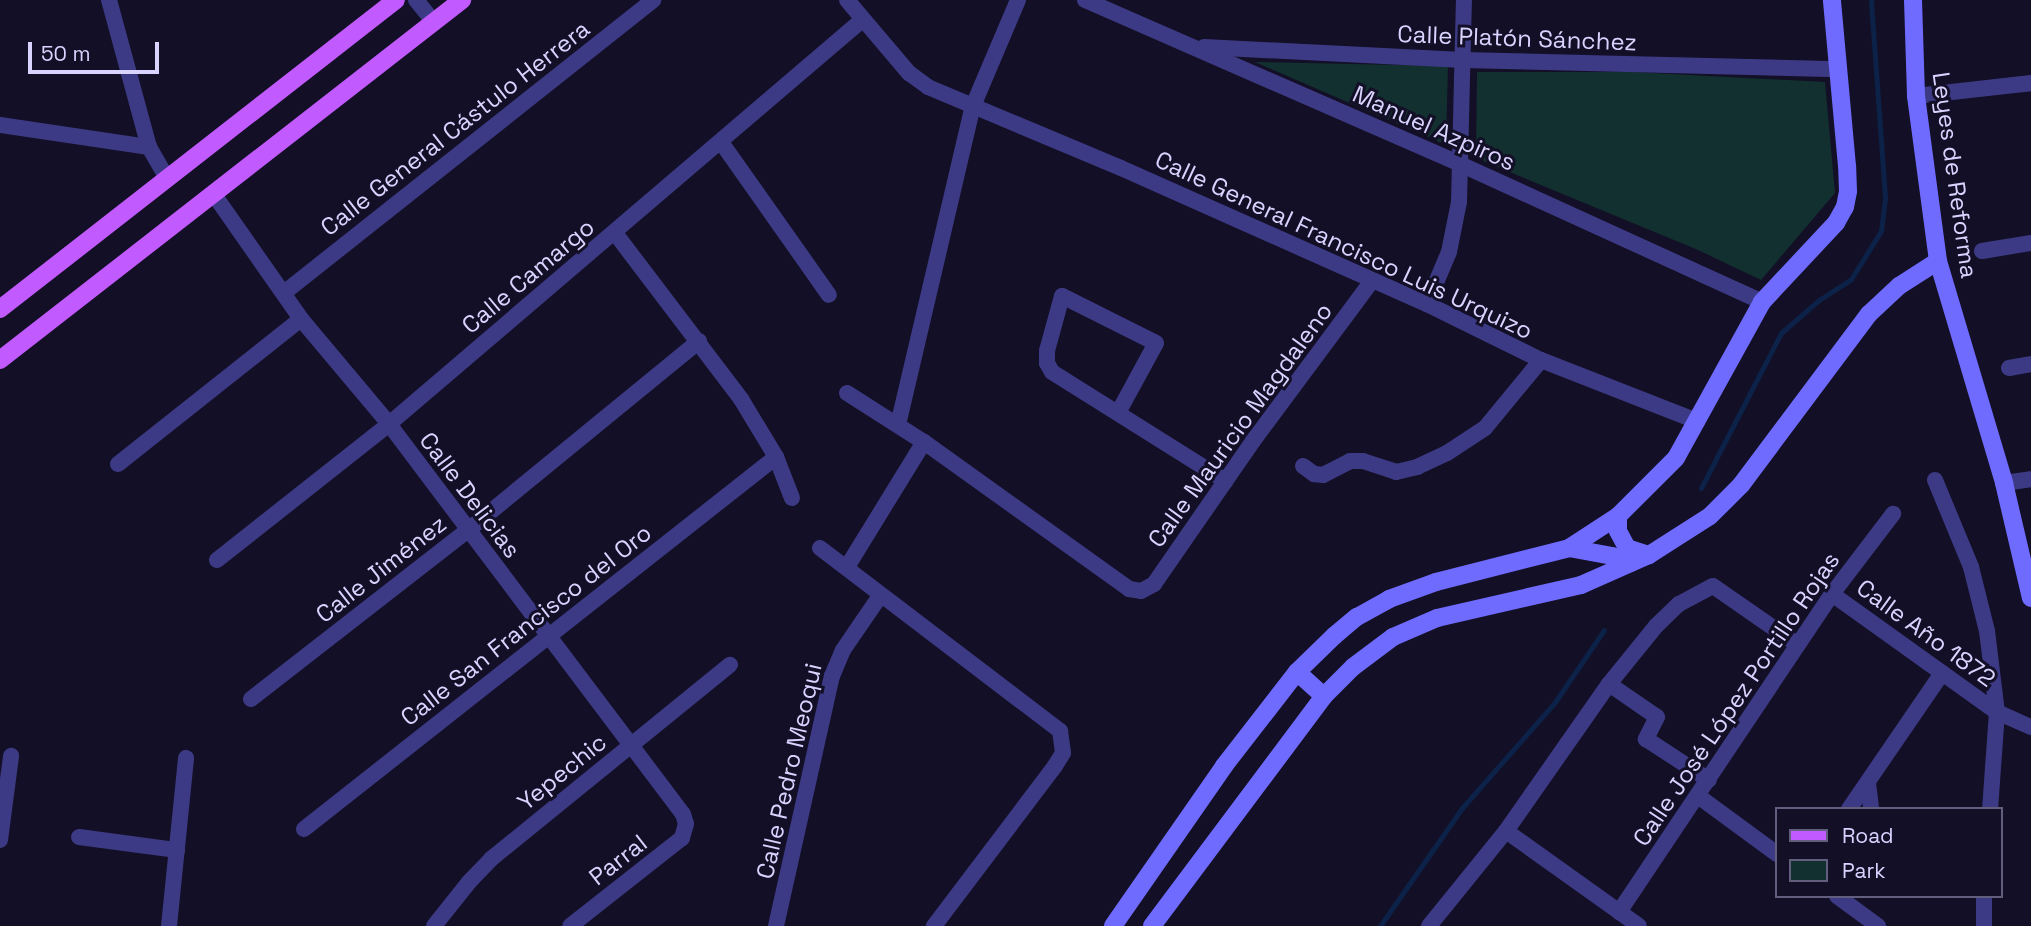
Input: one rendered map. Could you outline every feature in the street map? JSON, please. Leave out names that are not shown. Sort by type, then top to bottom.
[{"type":"main road","points":[[0,309],[396,0]]},
{"type":"main road","points":[[0,360],[215,196],[462,0]]},
{"type":"street","points":[[109,0],[149,147],[167,178]]},
{"type":"street","points":[[416,0],[434,22]]},
{"type":"street","name":"Calle General Cástulo Herrera","points":[[285,292],[653,0]]},
{"type":"street","name":"Calle General Francisco Luis Urquizo","points":[[847,0],[909,73],[928,87],[1121,168],[1427,304],[1541,360],[1697,421]]},
{"type":"street","points":[[898,425],[973,106],[1018,0]]},
{"type":"street","name":"Manuel Azpiros","points":[[1086,0],[1462,165],[1762,302]]},
{"type":"street","points":[[1427,304],[1443,270],[1455,232],[1462,165],[1464,0]]},
{"type":"street","points":[[1113,926],[1224,766],[1297,672],[1357,617],[1390,599],[1436,582],[1569,548],[1618,516],[1676,458],[1762,302],[1836,223],[1845,206],[1848,178],[1832,0]]},
{"type":"street","name":"Leyes de Reforma","points":[[1913,0],[1916,96],[1938,261],[2004,483],[2031,598]]},
{"type":"street","name":"Calle Camargo","points":[[217,560],[389,424],[862,20]]},
{"type":"street","name":"Calle Platón Sánchez","points":[[1194,47],[1463,60],[1838,69]]},
{"type":"street","points":[[1916,96],[2031,83]]},
{"type":"street","points":[[0,125],[149,147]]},
{"type":"street","points":[[721,142],[829,295]]},
{"type":"street","name":"Calle Delicias","points":[[215,196],[285,292],[301,319],[389,424],[467,531],[633,744],[683,814],[686,824]]},
{"type":"street","points":[[615,233],[699,341],[776,457],[792,498]]},
{"type":"street","points":[[1982,251],[2031,243]]},
{"type":"street","points":[[1152,926],[1324,696],[1353,667],[1393,637],[1437,618],[1581,585],[1650,555],[1710,516],[1741,485],[1869,314],[1910,278],[1938,261]]},
{"type":"street","name":"Calle Mauricio Magdaleno","points":[[924,442],[1129,589],[1141,592],[1154,584],[1372,281]]},
{"type":"street","points":[[1119,411],[1156,343],[1062,296],[1047,351],[1049,368],[1226,481]]},
{"type":"street","points":[[118,464],[301,319]]},
{"type":"street","name":"Calle Jiménez","points":[[251,699],[467,531],[699,341]]},
{"type":"street","points":[[1303,466],[1314,474],[1323,475],[1350,461],[1363,461],[1396,472],[1417,467],[1447,453],[1485,428],[1541,360]]},
{"type":"street","points":[[2009,368],[2031,364]]},
{"type":"street","points":[[847,393],[924,442],[847,568]]},
{"type":"street","name":"Calle San Francisco del Oro","points":[[304,829],[776,457]]},
{"type":"street","points":[[2004,483],[2031,479]]},
{"type":"street","points":[[1935,480],[1971,566],[1987,631],[1997,712],[1990,807]]},
{"type":"street","name":"Calle José López Portillo Rojas","points":[[1619,912],[1832,594],[1893,513]]},
{"type":"street","points":[[1618,516],[1618,531],[1626,548],[1650,555]]},
{"type":"street","points":[[820,548],[880,596],[1055,725],[1063,740],[1063,753],[1055,766],[934,926]]},
{"type":"street","points":[[1569,548],[1612,556],[1631,563]]},
{"type":"street","points":[[1429,926],[1506,831],[1609,684],[1656,626],[1679,604],[1713,586],[1798,645]]},
{"type":"street","name":"Calle Año 1872","points":[[1832,594],[1997,712],[2031,727]]},
{"type":"street","name":"Calle Pedro Meoqui","points":[[775,926],[832,676],[843,650],[880,596]]},
{"type":"street","name":"Yepechic","points":[[435,926],[469,881],[491,859],[730,665]]},
{"type":"street","points":[[1297,672],[1324,696]]},
{"type":"street","points":[[1850,807],[1942,673]]},
{"type":"street","points":[[1609,684],[1657,718],[1646,739],[1709,780]]},
{"type":"street","points":[[0,840],[11,756]]},
{"type":"street","points":[[169,926],[186,758]]},
{"type":"street","points":[[1868,783],[1871,807]]},
{"type":"street","points":[[1698,796],[1776,853]]},
{"type":"street","name":"Parral","points":[[570,926],[682,838],[686,824]]},
{"type":"street","points":[[1506,831],[1639,926]]},
{"type":"street","points":[[79,837],[177,849]]},
{"type":"street","points":[[1984,898],[1984,926]]},
{"type":"street","points":[[1859,903],[1878,926]]},
{"type":"green space","points":[[1255,62],[1448,66],[1446,145]]},
{"type":"green space","points":[[1477,72],[1633,72],[1825,82],[1835,193],[1761,280],[1698,250],[1476,158]]},
{"type":"waterway","points":[[1701,488],[1781,333],[1819,300],[1851,279],[1881,231],[1885,197],[1871,0]]},
{"type":"waterway","points":[[1380,926],[1462,808],[1555,702],[1604,630]]}]
